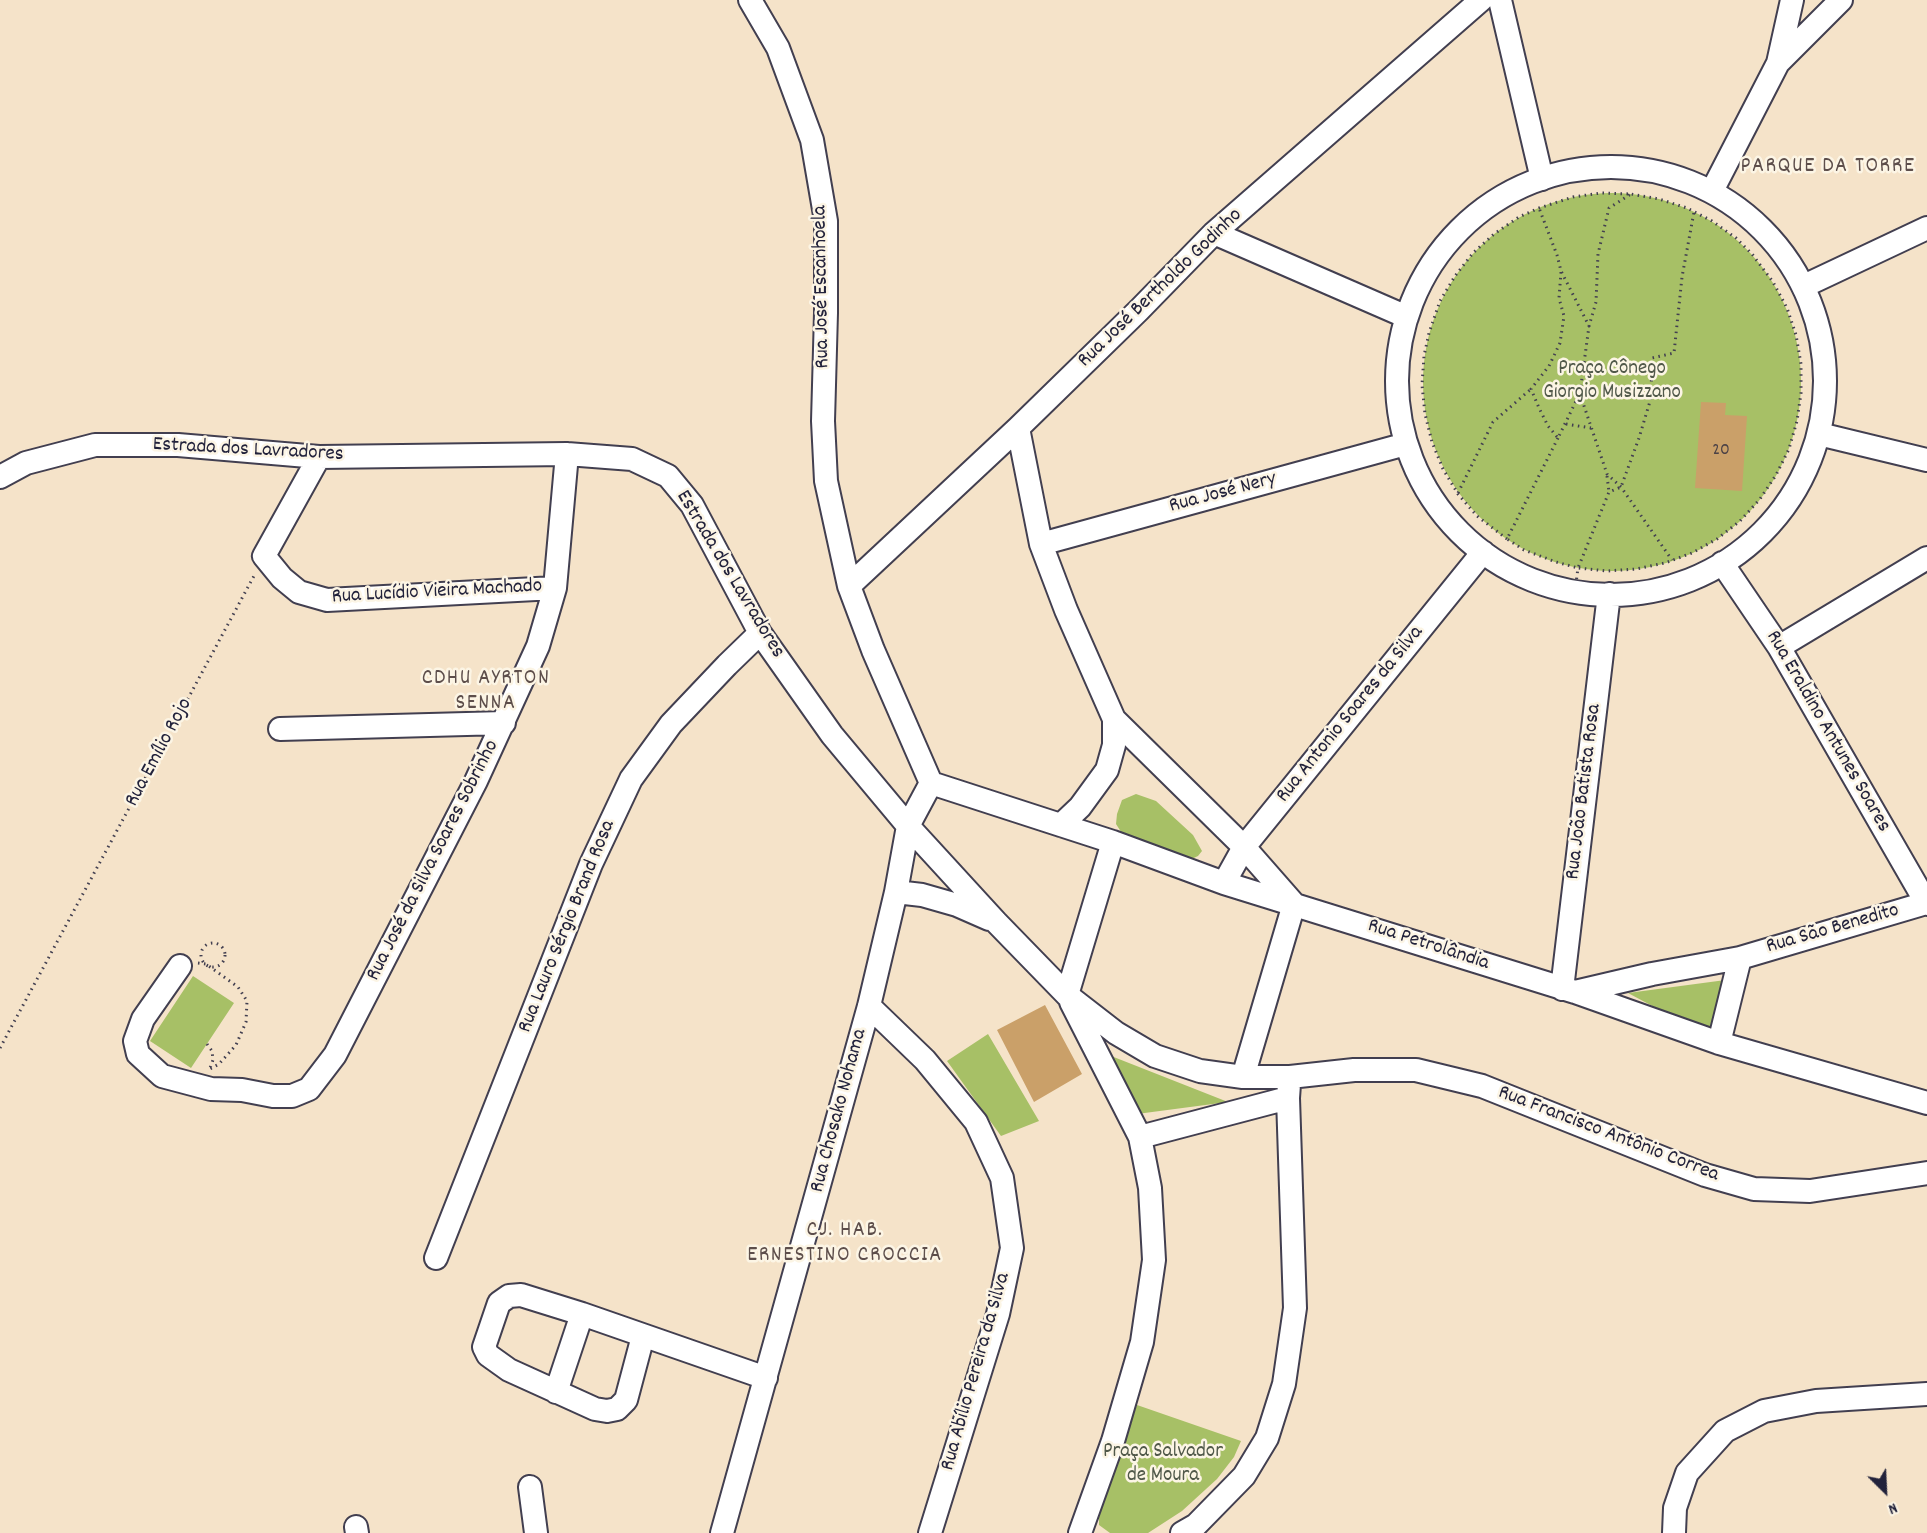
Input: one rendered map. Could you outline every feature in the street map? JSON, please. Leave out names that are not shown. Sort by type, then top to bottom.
[{"type":"street","name":"Rua José Escanhoela","points":[[750,0],[778,48],[812,140],[826,221],[823,422],[826,481],[849,586],[873,650],[931,783]]},
{"type":"street","name":"Rua José Bertholdo Godinho","points":[[849,586],[1018,428],[1214,233],[1481,0]]},
{"type":"street","points":[[1500,0],[1542,179]]},
{"type":"street","points":[[1712,191],[1778,63],[1792,0]]},
{"type":"street","points":[[1778,63],[1841,0]]},
{"type":"street","points":[[1606,167],[1643,169],[1678,177],[1712,191],[1766,232],[1787,257],[1804,286],[1816,316],[1823,348],[1826,380],[1819,434],[1801,480],[1780,512],[1753,540],[1722,563],[1686,580],[1657,588],[1609,594],[1575,591],[1542,583],[1511,570],[1462,535],[1444,515],[1428,493],[1406,444],[1399,413],[1397,381],[1399,349],[1407,317],[1422,282],[1448,243],[1468,222],[1491,204],[1515,190],[1542,179],[1570,171],[1606,167]]},
{"type":"street","points":[[1804,286],[1927,228]]},
{"type":"street","points":[[1214,233],[1407,317]]},
{"type":"street","points":[[1018,428],[1041,544],[1066,610],[1114,719],[1244,847],[1294,904],[1243,1077]]},
{"type":"street","points":[[1819,434],[1927,460]]},
{"type":"street","name":"Rua José Nery","points":[[1041,544],[1406,444]]},
{"type":"street","name":"Estrada dos Lavradores","points":[[0,477],[27,463],[95,445],[178,445],[319,457],[567,454],[632,459],[668,476],[692,505],[760,633],[832,735],[908,826],[1067,995]]},
{"type":"street","name":"Rua José da Silva Soares Sobrinho","points":[[186,965],[143,1019],[135,1041],[138,1054],[162,1076],[211,1089],[292,1096],[309,1089],[335,1055],[504,723],[538,646],[555,588],[567,454]]},
{"type":"street","points":[[264,556],[319,457]]},
{"type":"street","name":"Rua Antonio Soares da Silva","points":[[1224,883],[1244,847],[1483,552]]},
{"type":"street","name":"Rua Lucídio Vieira Machado","points":[[264,556],[282,578],[299,591],[327,600],[555,588]]},
{"type":"street","points":[[1779,647],[1927,558]]},
{"type":"street","name":"Rua Eraldino Antunes Soares","points":[[1722,563],[1779,647],[1927,904]]},
{"type":"street","name":"Rua João Batista Rosa","points":[[1569,991],[1609,594]]},
{"type":"street","name":"Rua Lauro Sérgio Brand Rosa","points":[[436,1258],[591,864],[631,779],[671,724],[726,665],[760,633]]},
{"type":"street","points":[[1061,825],[1080,807],[1107,770],[1114,745],[1114,719]]},
{"type":"street","points":[[280,729],[504,723]]},
{"type":"street","name":"Rua Petrolândia","points":[[931,783],[1113,842],[1224,883],[1569,991],[1719,1043],[1927,1103]]},
{"type":"street","name":"Rua Chosako Nohama","points":[[722,1533],[869,1006],[896,892],[908,826],[931,783]]},
{"type":"street","points":[[1080,1533],[1113,1441],[1142,1342],[1154,1260],[1150,1188],[1140,1137],[1067,995],[1113,842]]},
{"type":"street","points":[[896,892],[922,895],[957,905],[996,922]]},
{"type":"street","name":"Rua São Benedito","points":[[1569,991],[1740,958],[1927,904]]},
{"type":"street","name":"Rua São Benedito","points":[[1719,1043],[1740,958]]},
{"type":"street","name":"Rua Francisco Antônio Correa","points":[[1067,995],[1116,1033],[1155,1056],[1200,1071],[1289,1087]]},
{"type":"street","name":"Rua Abílio Pereira da Silva","points":[[869,1006],[925,1060],[976,1122],[1002,1178],[1012,1248],[998,1314],[930,1533]]},
{"type":"street","name":"Rua Francisco Antônio Correa","points":[[1140,1137],[1289,1087],[1354,1070],[1416,1070],[1482,1086],[1705,1175],[1754,1189],[1810,1191],[1927,1173]]},
{"type":"street","points":[[1182,1533],[1196,1524],[1244,1476],[1267,1438],[1284,1384],[1295,1308],[1289,1087]]},
{"type":"street","points":[[643,1336],[626,1400],[617,1409],[607,1411],[595,1409],[509,1370],[488,1355],[484,1347],[499,1303],[509,1296],[521,1295],[582,1314],[766,1378]]},
{"type":"street","points":[[556,1392],[582,1314]]},
{"type":"street","points":[[1674,1533],[1675,1508],[1687,1473],[1725,1431],[1764,1411],[1816,1401],[1927,1394]]},
{"type":"street","points":[[530,1487],[536,1533]]},
{"type":"path","points":[[1601,193],[1630,194],[1659,199],[1694,212],[1712,221],[1736,238],[1752,254],[1773,282],[1787,308],[1796,335],[1801,364],[1801,393],[1797,421],[1789,449],[1760,499],[1740,521],[1717,539],[1692,553],[1636,569],[1607,571],[1578,568],[1534,554],[1507,539],[1477,516],[1458,494],[1443,469],[1432,442],[1425,414],[1422,386],[1424,356],[1440,301],[1455,276],[1473,253],[1518,217],[1539,208],[1573,197],[1601,193]]},
{"type":"path","points":[[1507,539],[1580,393],[1596,302],[1598,254],[1609,208],[1630,194]]},
{"type":"path","points":[[1539,208],[1561,271],[1590,326]]},
{"type":"path","points":[[1609,492],[1621,487],[1651,399],[1652,357],[1674,353],[1682,277],[1694,212]]},
{"type":"path","points":[[1458,494],[1493,422],[1531,388],[1549,366],[1560,343],[1564,316],[1559,298],[1561,271]]},
{"type":"path","points":[[1531,388],[1544,417],[1558,438]]},
{"type":"path","points":[[1575,591],[1578,568],[1609,492],[1606,474],[1580,393]]},
{"type":"path","points":[[1566,424],[1591,428]]},
{"type":"path","points":[[1606,474],[1621,487],[1672,560]]},
{"type":"path","name":"Rua Emílio Rojo","points":[[0,1048],[264,556]]},
{"type":"path","points":[[186,965],[202,963],[206,964],[213,967],[223,962],[225,954],[222,947],[215,944],[204,948],[201,955],[206,964],[238,987],[247,1001],[246,1022],[236,1045],[219,1064],[204,1074]]},
{"type":"path","points":[[207,1044],[212,1051],[213,1060],[209,1070]]},
{"type":"green space","name":"Praça Cônego Giorgio Musizzano","points":[[1612,193],[1649,197],[1684,207],[1717,225],[1746,248],[1769,277],[1787,310],[1797,345],[1801,382],[1797,419],[1787,454],[1769,487],[1746,516],[1717,539],[1684,557],[1649,567],[1612,571],[1575,567],[1540,557],[1507,539],[1478,516],[1455,487],[1437,454],[1427,419],[1423,382],[1427,345],[1437,310],[1455,277],[1478,248],[1507,225],[1540,207],[1575,197]]},
{"type":"green space","points":[[1136,794],[1156,801],[1193,835],[1202,851],[1198,856],[1183,863],[1125,838],[1116,824],[1117,814],[1122,800]]},
{"type":"green space","points":[[193,976],[234,1003],[191,1068],[150,1041]]},
{"type":"green space","points":[[1733,979],[1716,1040],[1628,993]]},
{"type":"green space","points":[[988,1034],[1039,1121],[1001,1136],[947,1061]]},
{"type":"green space","points":[[1101,1052],[1228,1102],[1137,1114]]},
{"type":"green space","name":"Praça Salvador de Moura","points":[[1137,1405],[1241,1441],[1234,1457],[1217,1479],[1182,1511],[1148,1533],[1110,1533],[1099,1525],[1099,1517],[1117,1452]]},
{"type":"building","points":[[1701,402],[1726,403],[1725,415],[1747,416],[1742,491],[1695,488]]},
{"type":"building","points":[[1045,1005],[1082,1074],[1034,1102],[997,1030]]},
{"type":"district","name":"PARQUE DA TORRE","points":[[1828,168]]},
{"type":"district","name":"CDHU AYRTON SENNA","points":[[486,692]]},
{"type":"district","name":"CJ. HAB. ERNESTINO CROCCIA","points":[[845,1244]]}]
